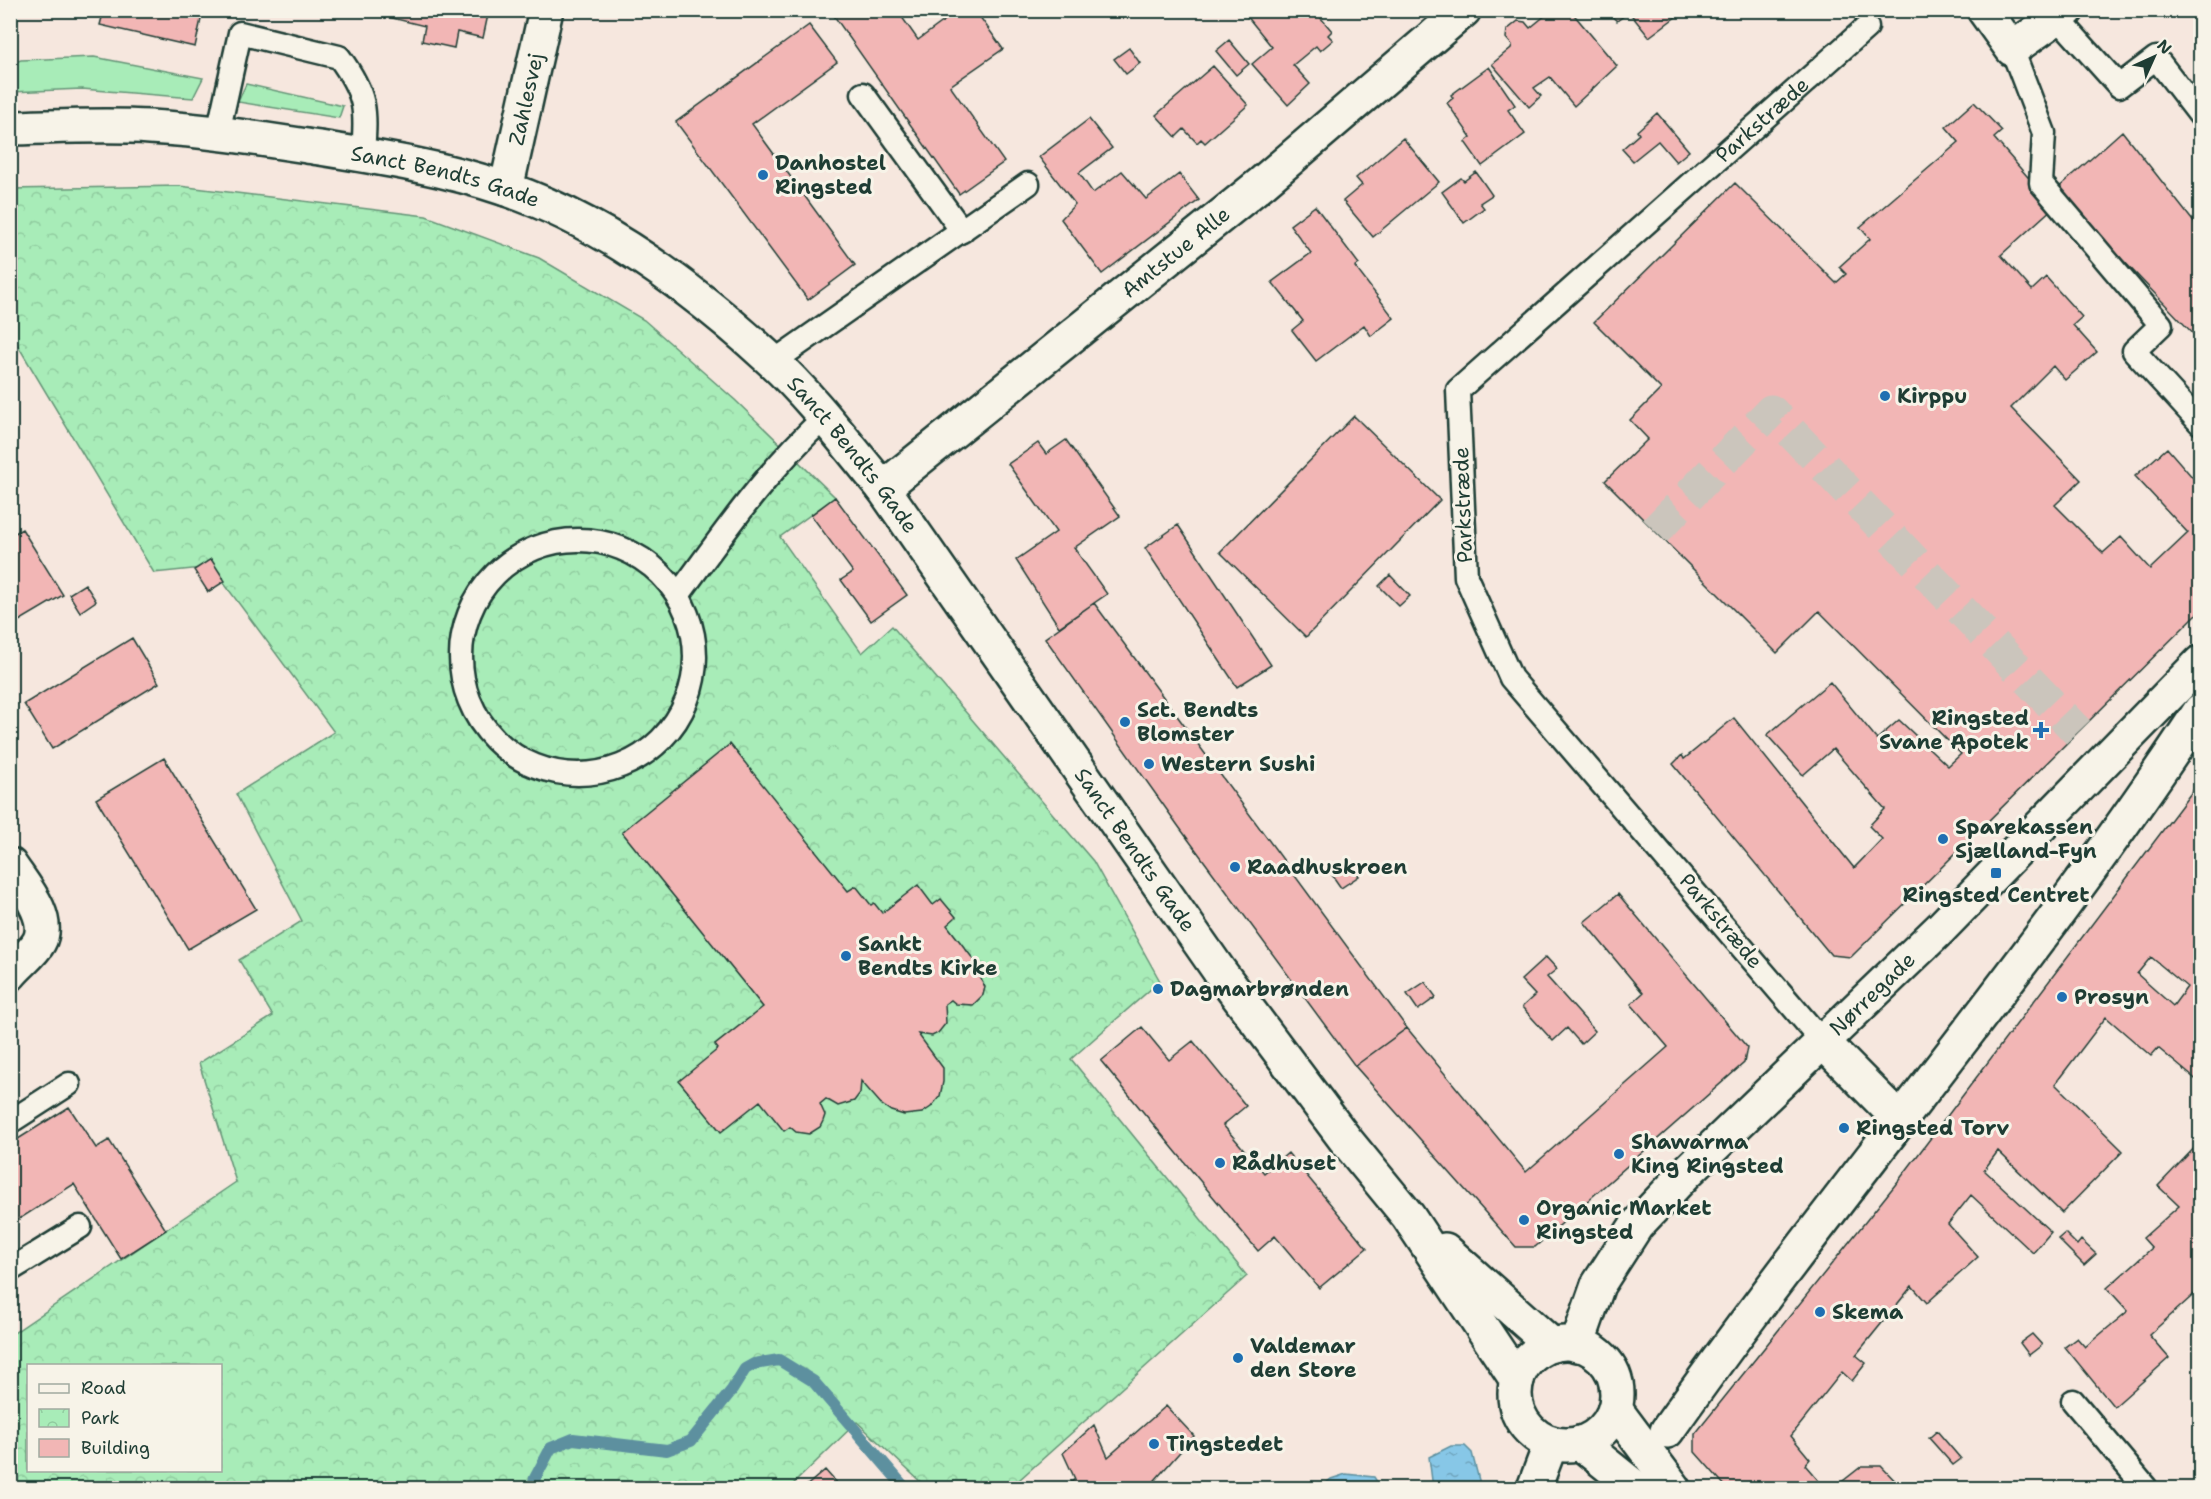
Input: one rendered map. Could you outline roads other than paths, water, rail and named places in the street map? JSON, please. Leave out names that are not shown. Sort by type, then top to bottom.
[{"type":"street","name":"Zahlesvej","points":[[506,189],[546,10]]},
{"type":"street","name":"Amtstue Alle","points":[[883,488],[1262,183],[1464,10]]},
{"type":"street","points":[[1984,10],[2012,50],[2062,14]]},
{"type":"street","name":"Sanct Bendts Gade","points":[[10,128],[104,125],[218,133],[444,170],[506,189],[577,220],[629,250],[674,280],[773,362],[825,417],[883,488],[1220,972],[1345,1139],[1408,1216],[1517,1380]]},
{"type":"street","name":"Nørregade","points":[[1564,1345],[1598,1285],[1636,1226],[1688,1171],[1823,1042],[2091,777],[2200,663]]},
{"type":"street","points":[[1666,1431],[1718,1357],[1901,1121],[2132,815],[2200,711]]},
{"type":"street","points":[[10,865],[35,905],[42,922],[42,934],[38,945],[14,964]]},
{"type":"street","points":[[1823,1042],[1901,1121]]},
{"type":"street","name":"Sanct Bendts Gade","points":[[1408,1216],[1564,1345]]},
{"type":"street","points":[[1534,1488],[1566,1443],[1602,1430],[1615,1409],[1617,1395],[1610,1369],[1596,1353],[1564,1345],[1537,1352],[1524,1365],[1517,1380],[1516,1403],[1525,1425],[1566,1443],[1636,1488]]},
{"type":"street","points":[[1615,1409],[1674,1488]]},
{"type":"lane","points":[[2062,14],[2119,86],[2156,58],[2200,115]]},
{"type":"lane","name":"Parkstræde","points":[[1823,1042],[1510,678],[1466,577],[1458,390],[1867,27]]},
{"type":"lane","points":[[218,133],[240,33],[339,57],[354,77],[366,111],[363,155]]},
{"type":"lane","points":[[2012,50],[2044,133],[2041,183],[2161,325],[2134,351],[2200,423]]},
{"type":"lane","points":[[863,94],[962,231]]},
{"type":"lane","points":[[773,362],[1028,184]]},
{"type":"lane","points":[[679,594],[785,457],[825,417]]},
{"type":"lane","points":[[577,538],[616,544],[651,564],[679,594],[693,628],[696,666],[688,702],[670,732],[643,755],[612,770],[572,775],[532,766],[499,744],[474,712],[461,674],[462,634],[476,596],[502,566],[537,545],[577,538]]},
{"type":"lane","points":[[10,1122],[69,1084]]},
{"type":"lane","points":[[10,1270],[80,1227]]},
{"type":"lane","points":[[2073,1401],[2146,1488]]},
{"type":"water","points":[[1451,1446],[1465,1446],[1472,1453],[1481,1488],[1433,1488],[1429,1457]]},
{"type":"water","points":[[1346,1474],[1374,1477],[1381,1488],[1320,1488],[1331,1479]]},
{"type":"waterway","points":[[533,1488],[535,1478],[551,1448],[573,1439],[667,1450],[691,1441],[732,1390],[745,1369],[754,1364],[779,1360],[813,1381],[905,1488]]},
{"type":"tunnel","points":[[1655,531],[1771,411],[2078,732]]},
{"type":"place","name":"Danhostel Ringsted","points":[[763,175]]},
{"type":"place","name":"Kirppu","points":[[1885,396]]},
{"type":"place","name":"Sct. Bendts Blomster","points":[[1125,722]]},
{"type":"place","name":"Ringsted Svane Apotek","points":[[2041,730]]},
{"type":"place","name":"Western Sushi","points":[[1149,764]]},
{"type":"place","name":"Sparekassen Sjælland-Fyn","points":[[1943,839]]},
{"type":"place","name":"Raadhuskroen","points":[[1235,867]]},
{"type":"place","name":"Ringsted Centret","points":[[1996,873]]},
{"type":"place","name":"Sankt Bendts Kirke","points":[[846,956]]},
{"type":"place","name":"Dagmarbrønden","points":[[1158,989]]},
{"type":"place","name":"Prosyn","points":[[2062,997]]},
{"type":"place","name":"Ringsted Torv","points":[[1844,1128]]},
{"type":"place","name":"Shawarma King Ringsted","points":[[1619,1154]]},
{"type":"place","name":"Rådhuset","points":[[1220,1163]]},
{"type":"place","name":"Organic Market Ringsted","points":[[1524,1220]]},
{"type":"place","name":"Skema","points":[[1820,1312]]},
{"type":"place","name":"Valdemar den Store","points":[[1238,1358]]},
{"type":"place","name":"Tingstedet","points":[[1154,1444]]}]
